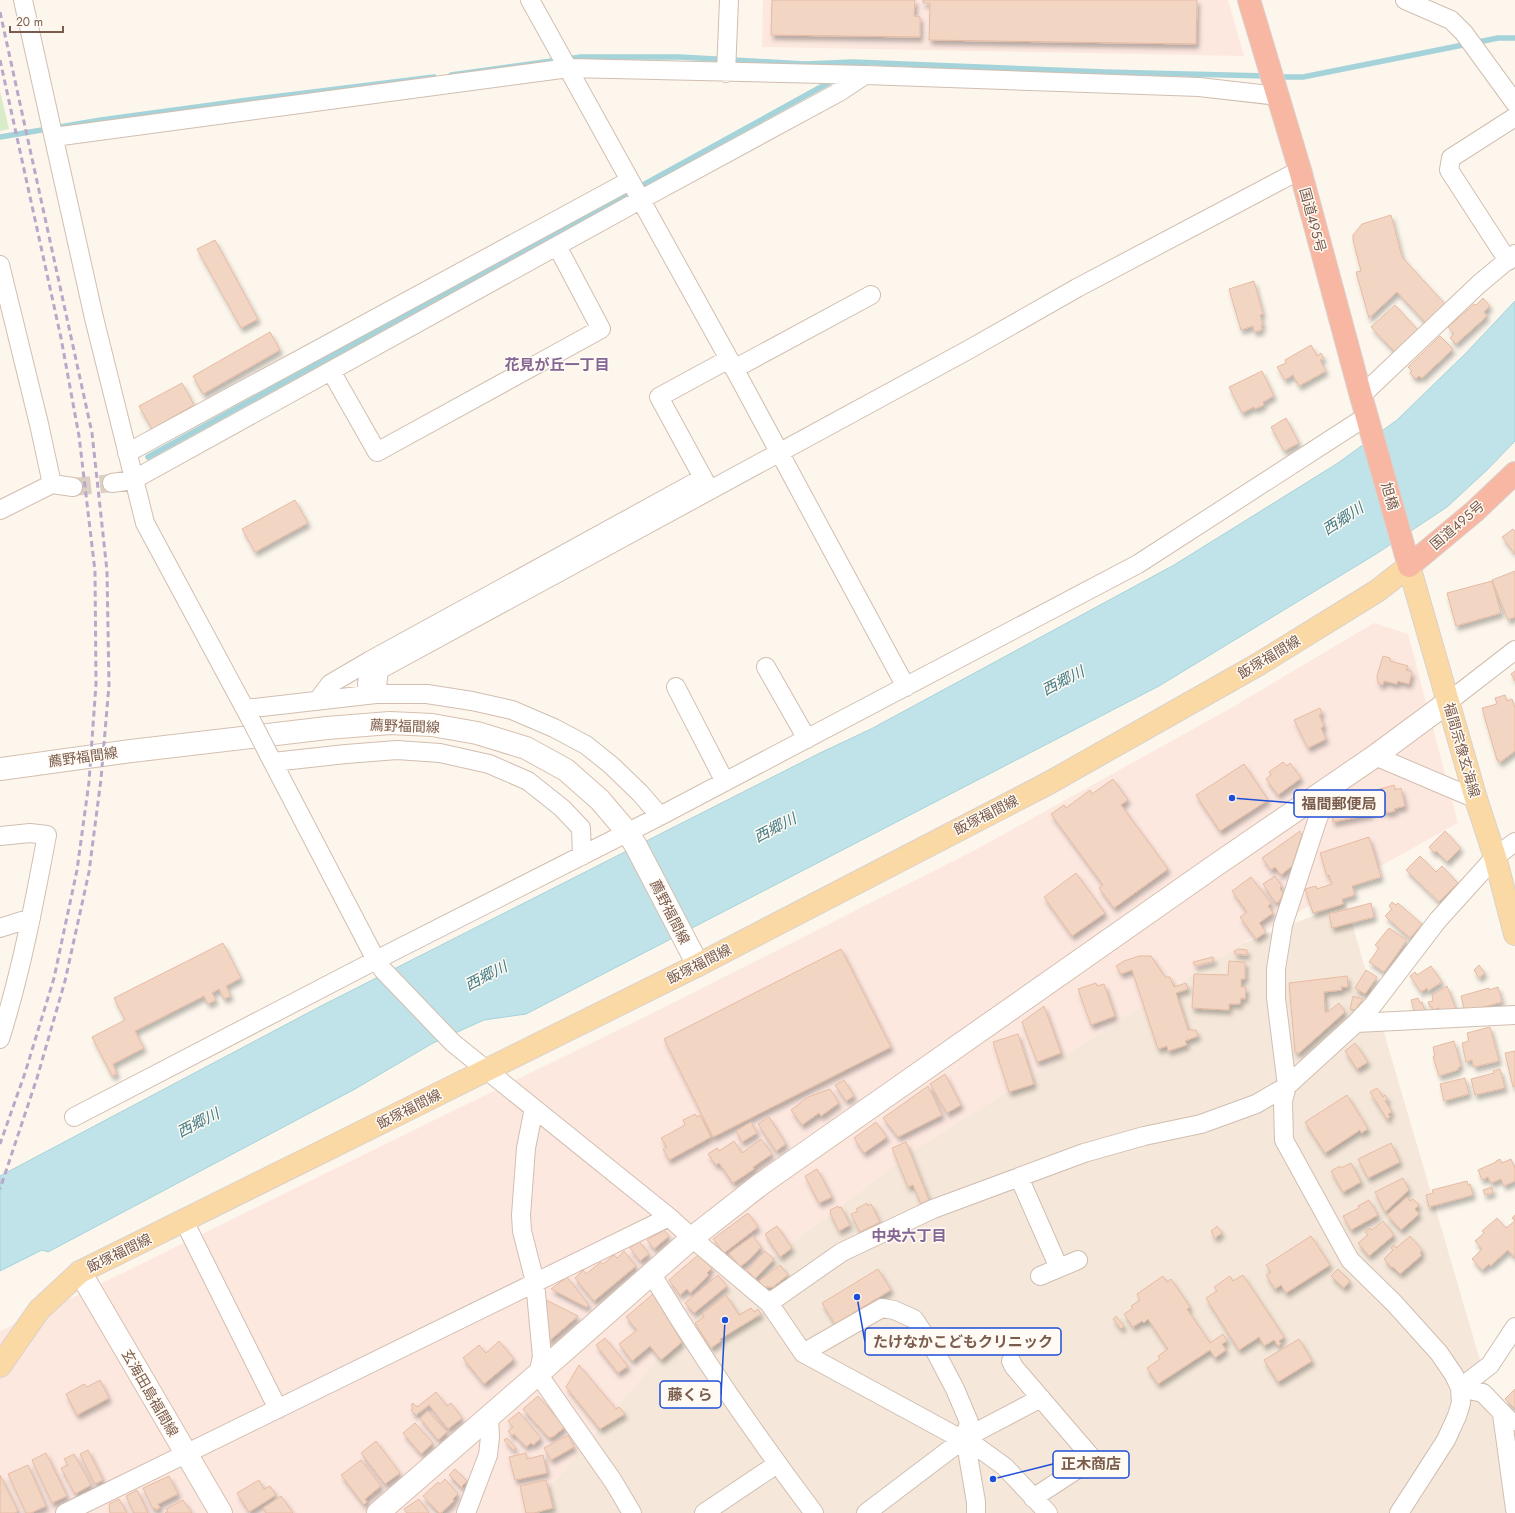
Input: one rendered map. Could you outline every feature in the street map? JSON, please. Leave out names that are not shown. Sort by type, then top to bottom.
[{"type":"highway","name":"国道495号","points":[[1249,0],[1300,170],[1374,440]]},
{"type":"highway","name":"旭橋","points":[[1374,440],[1408,559]]},
{"type":"highway","name":"国道495号","points":[[1408,559],[1475,511],[1515,473]]},
{"type":"main road","name":"福間宗像玄海線","points":[[1408,559],[1476,799],[1495,858],[1515,934]]},
{"type":"main road","name":"飯塚福間線","points":[[0,1366],[39,1310],[80,1272],[698,964],[1047,784],[1259,664],[1376,591],[1408,559]]},
{"type":"street","points":[[24,0],[94,318],[133,480],[145,523],[380,965],[453,1043],[669,1217],[769,1303],[803,1353],[952,1434],[965,1438],[1005,1467],[1048,1513]]},
{"type":"street","points":[[530,0],[569,68],[629,181],[732,364],[778,452],[906,687]]},
{"type":"street","points":[[726,73],[729,0]]},
{"type":"street","points":[[1405,0],[1451,20],[1464,33],[1515,103]]},
{"type":"street","points":[[54,135],[569,68],[726,73],[865,75],[1199,87],[1278,96]]},
{"type":"street","points":[[112,483],[133,480],[640,200],[841,91],[865,75]]},
{"type":"street","points":[[74,1117],[380,965],[582,856],[632,840],[660,816],[1138,564],[1364,406],[1479,284],[1511,257],[1449,170],[1451,158],[1515,117]]},
{"type":"street","points":[[318,700],[330,684],[371,660],[706,484],[778,452],[968,350],[1076,288],[1300,170]]},
{"type":"street","points":[[127,452],[629,181]]},
{"type":"street","points":[[331,371],[377,452],[587,337],[601,329],[557,246]]},
{"type":"street","points":[[0,265],[52,484]]},
{"type":"street","points":[[706,484],[659,397],[732,364],[871,294]]},
{"type":"street","points":[[0,510],[52,484],[73,486]]},
{"type":"street","points":[[371,694],[379,670],[706,484]]},
{"type":"street","points":[[378,1513],[692,1238],[780,1170],[1331,785],[1375,756],[1515,650]]},
{"type":"street","points":[[371,660],[371,694]]},
{"type":"street","points":[[766,667],[807,739]]},
{"type":"street","points":[[676,687],[725,782]]},
{"type":"street","points":[[248,715],[318,700],[371,694],[427,694],[472,701],[512,710],[554,728],[586,746],[612,765],[660,816]]},
{"type":"street","name":"薦野福間線","points":[[0,769],[132,751],[327,728],[390,723],[432,725],[477,733],[526,748],[566,770],[600,800],[632,840],[698,964]]},
{"type":"street","points":[[271,758],[397,750],[440,753],[489,764],[528,782],[562,808],[581,828],[582,856]]},
{"type":"street","points":[[1375,756],[1476,799]]},
{"type":"street","points":[[1331,785],[1312,836],[1283,925],[1276,969],[1276,998],[1287,1086],[1283,1101],[1284,1140],[1350,1260],[1394,1302],[1439,1353],[1454,1375],[1460,1388],[1461,1403],[1446,1440],[1400,1513]]},
{"type":"street","points":[[0,836],[30,833],[47,835],[31,918],[3,1019],[0,1039]]},
{"type":"street","points":[[769,1303],[842,1252],[933,1210],[1084,1153],[1136,1138],[1201,1124],[1256,1104],[1287,1086],[1374,1006],[1438,920],[1495,858],[1515,842]]},
{"type":"street","points":[[0,928],[31,918]]},
{"type":"street","points":[[1356,1023],[1515,1015]]},
{"type":"street","points":[[534,1108],[526,1148],[521,1215],[522,1231],[535,1282],[542,1357],[538,1374],[613,1481],[632,1513]]},
{"type":"street","points":[[1020,1177],[1059,1268]]},
{"type":"street","points":[[65,1513],[669,1217]]},
{"type":"street","points":[[184,1221],[278,1409]]},
{"type":"street","points":[[1040,1276],[1078,1260]]},
{"type":"street","name":"玄海田島福間線","points":[[80,1272],[221,1513]]},
{"type":"street","points":[[651,1273],[704,1359],[777,1464],[814,1513]]},
{"type":"street","points":[[803,1353],[882,1308],[894,1310],[914,1319],[933,1347],[955,1389],[969,1422],[965,1438],[976,1502],[976,1513]]},
{"type":"street","points":[[1460,1388],[1490,1365],[1515,1327]]},
{"type":"street","points":[[1011,1361],[1014,1367],[1093,1459],[1033,1498]]},
{"type":"street","points":[[1460,1388],[1483,1393],[1515,1427]]},
{"type":"street","points":[[866,1513],[965,1438],[1041,1398]]},
{"type":"street","points":[[1502,1414],[1515,1509]]},
{"type":"street","points":[[466,1513],[488,1455],[490,1437],[489,1417]]},
{"type":"street","points":[[704,1513],[777,1464]]},
{"type":"shaded area","points":[[763,0],[1228,0],[1244,56],[762,47]]},
{"type":"shaded area","points":[[1374,623],[1408,634],[1458,823],[1241,944],[917,1148],[689,1321],[528,1513],[0,1513],[0,1331],[84,1292],[667,1006],[975,850],[1231,708]]},
{"type":"shaded area","points":[[1346,903],[1487,1384],[1515,1421],[1515,1513],[528,1513],[689,1321],[917,1148],[1241,944]]},
{"type":"green space","points":[[0,91],[9,129],[0,131]]},
{"type":"water","name":"西郷川","points":[[1515,301],[1515,441],[1487,470],[1447,507],[1376,554],[1159,686],[526,1014],[484,1020],[433,1043],[355,1089],[48,1252],[42,1250],[0,1271],[0,1176],[321,1006],[820,753],[871,729],[1174,565],[1338,463],[1397,420],[1465,354]]},
{"type":"building","points":[[772,0],[915,0],[914,16],[920,17],[920,37],[771,35]]},
{"type":"building","points":[[923,0],[1197,0],[1196,44],[929,40],[930,3],[923,3]]},
{"type":"building","points":[[1391,215],[1402,257],[1445,304],[1426,323],[1397,292],[1369,318],[1356,272],[1361,271],[1353,235],[1362,224]]},
{"type":"building","points":[[215,240],[258,319],[241,328],[197,249]]},
{"type":"building","points":[[1254,281],[1263,314],[1260,315],[1263,325],[1261,325],[1262,330],[1254,332],[1253,326],[1241,330],[1229,289]]},
{"type":"building","points":[[1483,298],[1490,306],[1484,312],[1487,316],[1456,344],[1450,338],[1454,334],[1448,327]]},
{"type":"building","points":[[1395,305],[1418,330],[1395,352],[1371,327]]},
{"type":"building","points":[[270,332],[280,350],[203,394],[193,376]]},
{"type":"building","points":[[1440,336],[1453,349],[1422,378],[1419,376],[1416,379],[1410,373],[1412,371],[1408,367]]},
{"type":"building","points":[[1311,345],[1317,356],[1321,353],[1324,358],[1320,360],[1326,371],[1299,386],[1293,375],[1285,380],[1277,367],[1286,363],[1285,360]]},
{"type":"building","points":[[1262,371],[1274,396],[1263,402],[1264,405],[1255,409],[1254,407],[1242,413],[1229,387]]},
{"type":"building","points":[[182,383],[194,405],[152,429],[139,406]]},
{"type":"building","points":[[1286,418],[1299,443],[1284,451],[1271,427]]},
{"type":"building","points":[[295,500],[308,523],[255,552],[242,529]]},
{"type":"building","points":[[1513,529],[1515,531],[1515,554],[1502,537]]},
{"type":"building","points":[[1515,571],[1515,617],[1508,620],[1492,580]]},
{"type":"building","points":[[1492,581],[1501,613],[1456,626],[1447,593]]},
{"type":"building","points":[[1383,656],[1390,658],[1390,661],[1408,666],[1406,670],[1412,672],[1409,684],[1398,681],[1397,684],[1384,681],[1383,685],[1378,683],[1377,676]]},
{"type":"building","points":[[1515,671],[1515,681],[1511,674]]},
{"type":"building","points":[[1505,695],[1507,701],[1512,699],[1515,708],[1515,751],[1499,763],[1482,708],[1497,704],[1495,698]]},
{"type":"building","points":[[1320,708],[1322,713],[1319,715],[1324,726],[1321,728],[1326,739],[1308,748],[1294,720]]},
{"type":"building","points":[[1283,762],[1287,766],[1290,763],[1301,778],[1278,795],[1266,779],[1271,775],[1269,772]]},
{"type":"building","points":[[1244,764],[1268,800],[1220,831],[1196,795]]},
{"type":"building","points":[[1113,779],[1128,800],[1121,805],[1168,869],[1114,908],[1099,888],[1103,885],[1051,814],[1064,805],[1066,808],[1090,790],[1092,794]]},
{"type":"building","points":[[1394,785],[1395,790],[1401,788],[1405,806],[1394,809],[1395,811],[1386,813],[1386,810],[1379,812],[1373,791]]},
{"type":"building","points":[[1368,796],[1372,814],[1333,822],[1332,815],[1341,813],[1338,802]]},
{"type":"building","points":[[1300,831],[1302,835],[1292,866],[1281,875],[1275,867],[1271,870],[1262,858]]},
{"type":"building","points":[[1445,831],[1461,848],[1447,862],[1436,851],[1434,853],[1429,847]]},
{"type":"building","points":[[1369,837],[1381,877],[1352,886],[1355,895],[1342,899],[1343,904],[1313,913],[1305,889],[1316,886],[1317,889],[1332,884],[1329,875],[1327,876],[1320,853]]},
{"type":"building","points":[[1420,856],[1436,872],[1442,866],[1458,883],[1439,902],[1406,870]]},
{"type":"building","points":[[1076,873],[1105,913],[1072,936],[1044,897]]},
{"type":"building","points":[[1275,876],[1281,885],[1280,889],[1283,893],[1279,902],[1275,902],[1263,884]]},
{"type":"building","points":[[1251,877],[1271,903],[1268,906],[1273,913],[1259,923],[1266,932],[1256,939],[1240,917],[1247,912],[1232,891]]},
{"type":"building","points":[[1392,902],[1396,905],[1398,903],[1422,924],[1410,938],[1385,916],[1392,909],[1389,906]]},
{"type":"building","points":[[1371,903],[1374,917],[1332,928],[1329,914]]},
{"type":"building","points":[[1389,928],[1407,940],[1384,972],[1369,962],[1379,948],[1375,945]]},
{"type":"building","points":[[223,943],[241,978],[226,986],[231,996],[224,999],[219,989],[212,993],[216,1000],[208,1004],[204,996],[135,1031],[144,1048],[113,1064],[117,1074],[112,1076],[92,1037],[125,1020],[114,998]]},
{"type":"building","points":[[841,949],[891,1047],[713,1137],[664,1039]]},
{"type":"building","points":[[1239,949],[1247,950],[1247,955],[1235,954],[1234,951]]},
{"type":"building","points":[[1139,956],[1151,956],[1165,977],[1170,977],[1174,987],[1186,983],[1188,989],[1176,993],[1188,1030],[1196,1030],[1198,1036],[1185,1041],[1187,1045],[1168,1051],[1167,1046],[1158,1049],[1132,970],[1121,974],[1116,966],[1124,961]]},
{"type":"building","points":[[1213,957],[1214,961],[1195,966],[1193,962]]},
{"type":"building","points":[[1229,961],[1245,962],[1245,979],[1241,979],[1241,987],[1246,987],[1245,999],[1241,998],[1240,1004],[1229,1004],[1229,1010],[1192,1008],[1194,974],[1228,975]]},
{"type":"building","points":[[1479,965],[1485,973],[1479,978],[1474,970]]},
{"type":"building","points":[[1431,966],[1442,982],[1428,991],[1427,988],[1421,992],[1410,976],[1415,972],[1417,975]]},
{"type":"building","points":[[1366,970],[1377,977],[1365,994],[1355,988]]},
{"type":"building","points":[[1347,976],[1348,987],[1341,987],[1342,990],[1324,992],[1325,1012],[1328,1012],[1339,1003],[1345,1012],[1299,1053],[1295,1052],[1289,983]]},
{"type":"building","points":[[1096,983],[1097,986],[1104,984],[1115,1016],[1091,1025],[1078,989]]},
{"type":"building","points":[[1447,986],[1456,1009],[1441,1013],[1439,1008],[1433,1010],[1428,1002],[1433,1001],[1432,995]]},
{"type":"building","points":[[1498,987],[1502,1002],[1465,1012],[1461,996]]},
{"type":"building","points":[[1353,996],[1363,999],[1355,1010],[1350,1009]]},
{"type":"building","points":[[1418,998],[1420,1003],[1422,1002],[1425,1011],[1415,1014],[1411,1000]]},
{"type":"building","points":[[1044,1006],[1061,1053],[1037,1062],[1022,1022]]},
{"type":"building","points":[[1490,1027],[1499,1061],[1474,1067],[1472,1060],[1466,1062],[1462,1043],[1469,1041],[1467,1033]]},
{"type":"building","points":[[1018,1034],[1034,1084],[1009,1092],[993,1042]]},
{"type":"building","points":[[1454,1041],[1461,1066],[1458,1070],[1439,1076],[1433,1057],[1435,1056],[1433,1047]]},
{"type":"building","points":[[1355,1043],[1368,1062],[1357,1069],[1345,1051]]},
{"type":"building","points":[[1515,1051],[1515,1086],[1513,1087],[1505,1053]]},
{"type":"building","points":[[1500,1069],[1505,1088],[1475,1095],[1471,1079],[1494,1073],[1493,1071]]},
{"type":"building","points":[[945,1074],[961,1105],[947,1113],[930,1084]]},
{"type":"building","points":[[1465,1078],[1469,1094],[1444,1101],[1440,1084]]},
{"type":"building","points":[[844,1080],[854,1096],[846,1101],[835,1085]]},
{"type":"building","points":[[928,1086],[942,1115],[898,1137],[883,1118]]},
{"type":"building","points":[[1377,1088],[1383,1097],[1385,1095],[1388,1099],[1385,1101],[1392,1112],[1388,1114],[1390,1117],[1387,1119],[1370,1092]]},
{"type":"building","points":[[830,1089],[839,1103],[821,1116],[819,1113],[802,1125],[791,1110],[808,1097]]},
{"type":"building","points":[[1347,1095],[1368,1129],[1361,1133],[1360,1130],[1325,1153],[1305,1122]]},
{"type":"building","points":[[695,1114],[697,1117],[700,1115],[711,1137],[669,1160],[663,1149],[667,1147],[661,1138],[685,1125],[683,1120]]},
{"type":"building","points":[[769,1117],[786,1144],[776,1151],[758,1124]]},
{"type":"building","points":[[751,1122],[757,1133],[742,1142],[736,1131]]},
{"type":"building","points":[[876,1122],[887,1137],[864,1153],[854,1138]]},
{"type":"building","points":[[761,1139],[772,1154],[753,1167],[754,1169],[733,1183],[719,1163],[716,1165],[708,1154],[717,1148],[719,1151],[734,1141],[742,1153]]},
{"type":"building","points":[[906,1142],[929,1200],[921,1204],[913,1185],[908,1187],[892,1148]]},
{"type":"building","points":[[1391,1143],[1400,1162],[1368,1178],[1358,1159]]},
{"type":"building","points":[[1500,1159],[1502,1163],[1511,1159],[1515,1168],[1515,1181],[1504,1186],[1501,1179],[1491,1183],[1488,1177],[1482,1180],[1478,1170]]},
{"type":"building","points":[[1351,1163],[1361,1182],[1343,1192],[1331,1171],[1340,1166],[1341,1168]]},
{"type":"building","points":[[817,1169],[832,1197],[819,1203],[805,1176]]},
{"type":"building","points":[[1403,1178],[1409,1190],[1385,1212],[1375,1192]]},
{"type":"building","points":[[1467,1181],[1468,1185],[1470,1184],[1473,1195],[1429,1207],[1426,1195],[1433,1193],[1432,1190]]},
{"type":"building","points":[[1492,1187],[1493,1193],[1485,1195],[1483,1190]]},
{"type":"building","points":[[1407,1197],[1410,1201],[1413,1199],[1419,1205],[1415,1209],[1419,1214],[1401,1230],[1387,1215]]},
{"type":"building","points":[[1369,1200],[1378,1215],[1351,1230],[1343,1216],[1359,1208],[1358,1206]]},
{"type":"building","points":[[867,1203],[868,1206],[871,1204],[880,1222],[860,1232],[851,1214],[858,1211],[856,1209]]},
{"type":"building","points":[[838,1206],[839,1208],[841,1207],[850,1225],[839,1231],[830,1213],[830,1210]]},
{"type":"building","points":[[748,1213],[758,1227],[724,1253],[713,1239]]},
{"type":"building","points":[[1497,1218],[1506,1228],[1515,1221],[1515,1258],[1508,1250],[1490,1266],[1489,1264],[1482,1270],[1472,1259],[1482,1249],[1475,1241],[1484,1233],[1482,1231]]},
{"type":"building","points":[[1383,1221],[1394,1235],[1369,1256],[1358,1243],[1368,1235],[1365,1232],[1370,1228],[1372,1230]]},
{"type":"building","points":[[777,1226],[792,1248],[780,1257],[765,1234]]},
{"type":"building","points":[[1217,1226],[1222,1233],[1215,1238],[1211,1231]]},
{"type":"building","points":[[664,1230],[669,1236],[654,1249],[647,1240]]},
{"type":"building","points":[[753,1236],[761,1247],[740,1267],[729,1253]]},
{"type":"building","points":[[1311,1236],[1330,1265],[1286,1293],[1281,1285],[1275,1289],[1266,1275],[1271,1272],[1266,1265]]},
{"type":"building","points":[[1410,1236],[1422,1250],[1420,1253],[1422,1255],[1400,1274],[1384,1259],[1393,1250],[1391,1248],[1394,1245],[1396,1248]]},
{"type":"building","points":[[639,1241],[649,1254],[640,1261],[630,1248]]},
{"type":"building","points":[[624,1251],[636,1266],[594,1301],[575,1278],[583,1270],[586,1274],[601,1262],[603,1264],[614,1255],[617,1258]]},
{"type":"building","points":[[765,1251],[774,1259],[755,1279],[747,1270]]},
{"type":"building","points":[[698,1255],[712,1268],[707,1273],[709,1275],[690,1293],[687,1289],[680,1295],[669,1280]]},
{"type":"building","points":[[780,1265],[788,1275],[773,1287],[763,1287],[759,1281]]},
{"type":"building","points":[[878,1269],[891,1290],[835,1324],[822,1303]]},
{"type":"building","points":[[1338,1269],[1350,1281],[1344,1288],[1331,1276]]},
{"type":"building","points":[[718,1275],[727,1286],[694,1313],[685,1303]]},
{"type":"building","points":[[1243,1275],[1284,1337],[1279,1341],[1281,1344],[1278,1346],[1274,1340],[1264,1346],[1259,1337],[1239,1350],[1206,1298],[1217,1291],[1214,1287],[1230,1276],[1233,1281]]},
{"type":"building","points":[[1163,1276],[1167,1282],[1171,1279],[1190,1307],[1187,1309],[1210,1343],[1223,1334],[1227,1341],[1222,1344],[1226,1350],[1215,1358],[1210,1350],[1158,1384],[1147,1368],[1160,1359],[1158,1356],[1168,1349],[1148,1319],[1144,1323],[1142,1321],[1133,1327],[1124,1314],[1133,1308],[1131,1306],[1140,1300],[1137,1294]]},
{"type":"building","points":[[567,1277],[589,1305],[586,1307],[551,1289]]},
{"type":"building","points":[[653,1294],[682,1342],[661,1360],[650,1346],[632,1361],[619,1344],[637,1330],[626,1317]]},
{"type":"building","points":[[726,1295],[739,1315],[751,1308],[754,1312],[758,1309],[761,1314],[720,1339],[721,1341],[711,1348],[695,1323],[704,1317],[702,1314]]},
{"type":"building","points":[[544,1299],[578,1316],[548,1342]]},
{"type":"building","points":[[1116,1316],[1124,1326],[1121,1329],[1113,1319]]},
{"type":"building","points":[[605,1338],[628,1366],[618,1373],[596,1345]]},
{"type":"building","points":[[1299,1339],[1312,1361],[1278,1382],[1264,1360]]},
{"type":"building","points":[[499,1341],[514,1359],[484,1384],[463,1358],[479,1345],[486,1353]]},
{"type":"building","points":[[579,1365],[616,1409],[619,1407],[625,1414],[600,1429],[566,1387]]},
{"type":"building","points":[[100,1380],[109,1398],[77,1415],[66,1394],[84,1384],[87,1387]]},
{"type":"building","points":[[1515,1389],[1515,1409],[1505,1399]]},
{"type":"building","points":[[436,1392],[447,1406],[451,1403],[462,1418],[448,1429],[429,1405],[416,1415],[411,1410],[413,1408],[411,1405],[413,1403],[417,1407]]},
{"type":"building","points":[[538,1396],[565,1427],[549,1438],[523,1409]]},
{"type":"building","points":[[428,1411],[447,1432],[438,1440],[420,1418]]},
{"type":"building","points":[[519,1412],[541,1438],[533,1445],[531,1443],[526,1447],[514,1434],[512,1436],[508,1431],[513,1427],[508,1421]]},
{"type":"building","points":[[415,1423],[433,1443],[421,1454],[403,1433]]},
{"type":"building","points":[[568,1435],[574,1447],[551,1460],[544,1448]]},
{"type":"building","points":[[507,1438],[516,1448],[513,1450],[504,1440]]},
{"type":"building","points":[[376,1441],[400,1473],[385,1484],[361,1453]]},
{"type":"building","points":[[88,1450],[103,1480],[95,1484],[80,1454]]},
{"type":"building","points":[[46,1453],[67,1496],[52,1503],[32,1460]]},
{"type":"building","points":[[526,1453],[527,1459],[543,1455],[547,1473],[515,1480],[509,1457]]},
{"type":"building","points":[[74,1454],[91,1485],[75,1494],[61,1468],[68,1465],[64,1459]]},
{"type":"building","points":[[361,1460],[381,1486],[365,1499],[367,1502],[364,1505],[341,1475]]},
{"type":"building","points":[[28,1465],[46,1506],[31,1513],[26,1513],[8,1474]]},
{"type":"building","points":[[455,1469],[467,1481],[462,1486],[463,1489],[449,1475]]},
{"type":"building","points":[[0,1475],[18,1511],[15,1513],[0,1513]]},
{"type":"building","points":[[169,1476],[178,1494],[158,1504],[160,1508],[156,1510],[155,1508],[153,1509],[143,1488]]},
{"type":"building","points":[[445,1479],[458,1494],[453,1499],[454,1501],[441,1513],[439,1513],[423,1496],[438,1482],[440,1484]]},
{"type":"building","points":[[259,1480],[264,1489],[270,1486],[276,1495],[249,1512],[237,1493]]},
{"type":"building","points":[[546,1480],[553,1508],[534,1513],[526,1513],[520,1486]]},
{"type":"building","points":[[137,1490],[148,1513],[134,1513],[126,1496]]},
{"type":"building","points":[[281,1496],[293,1513],[266,1513],[263,1508]]},
{"type":"building","points":[[119,1499],[127,1513],[110,1513],[109,1504]]},
{"type":"building","points":[[419,1499],[429,1513],[407,1513],[404,1509]]},
{"type":"building","points":[[183,1500],[192,1513],[165,1513],[168,1511],[166,1509]]},
{"type":"waterway","points":[[1277,77],[1303,77],[1498,38],[1515,38]]},
{"type":"waterway","points":[[451,75],[581,57],[680,57],[805,64],[853,62],[1105,72],[1267,76]]},
{"type":"waterway","points":[[0,137],[101,120],[434,77]]},
{"type":"waterway","points":[[148,457],[830,82]]},
{"type":"tunnel","points":[[73,487],[112,483]]},
{"type":"railway","points":[[0,12],[92,433],[107,571],[109,685],[101,779],[89,872],[65,981],[37,1078],[0,1189]]},
{"type":"railway","points":[[0,60],[61,338],[79,436],[95,571],[96,684],[89,782],[77,870],[54,978],[25,1073],[0,1144]]},
{"type":"place","name":"福間郵便局","points":[[1232,798]]},
{"type":"place","name":"たけなかこどもクリニック","points":[[857,1297]]},
{"type":"place","name":"藤くら","points":[[725,1320]]},
{"type":"place","name":"正木商店","points":[[993,1479]]},
{"type":"district","name":"花見が丘一丁目","points":[[557,365]]},
{"type":"district","name":"中央六丁目","points":[[909,1236]]}]
